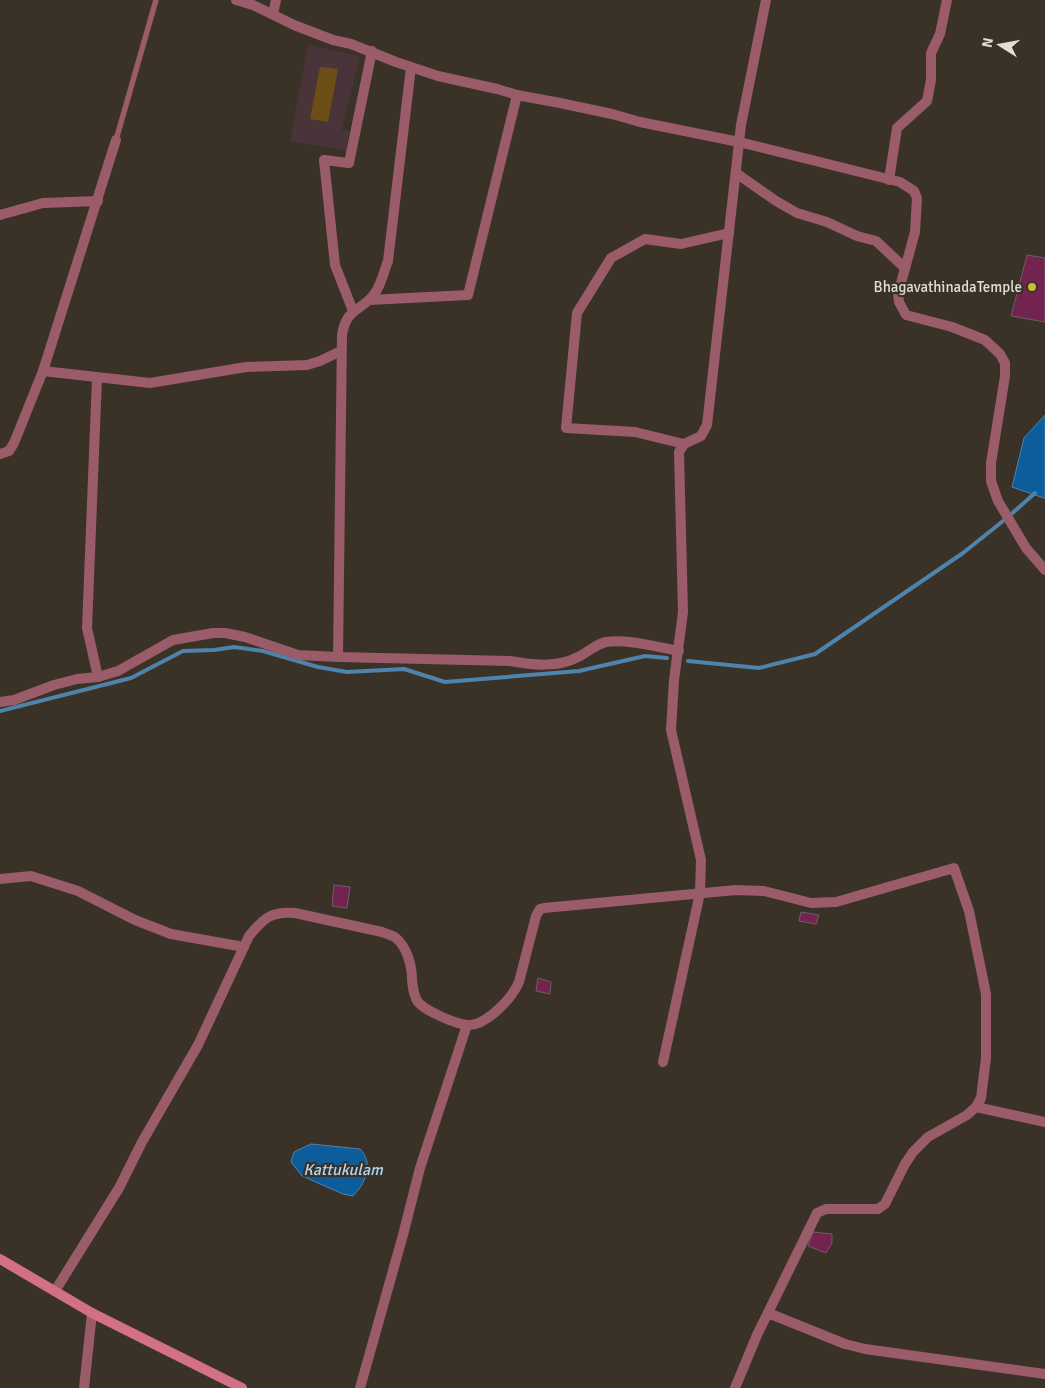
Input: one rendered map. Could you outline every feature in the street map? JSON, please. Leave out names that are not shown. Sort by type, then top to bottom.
[{"type":"main road","points":[[0,1259],[92,1313],[242,1388]]},
{"type":"street","points":[[236,0],[253,5],[324,37],[438,76],[517,95],[560,102],[640,122],[739,142],[907,185],[914,191],[917,198],[916,232],[902,265],[898,294],[899,302],[906,315],[952,327],[985,340],[1000,354],[1005,363],[1005,376],[990,463],[991,481],[998,501],[1026,548],[1045,570]]},
{"type":"street","points":[[273,14],[276,0]]},
{"type":"street","points":[[663,1062],[700,893],[701,860],[671,730],[674,680],[683,612],[679,460],[684,444],[701,436],[707,425],[739,142],[766,0]]},
{"type":"street","points":[[889,180],[897,128],[927,101],[931,80],[931,53],[940,34],[947,0]]},
{"type":"street","points":[[354,311],[335,265],[324,160],[349,163],[372,52]]},
{"type":"street","points":[[338,657],[342,335],[344,322],[354,311],[369,300],[378,288],[388,261],[411,67]]},
{"type":"street","points":[[369,300],[468,295],[517,95]]},
{"type":"street","points":[[0,454],[9,451],[14,444],[43,371],[116,140]]},
{"type":"street","points":[[736,173],[776,201],[797,212],[827,222],[857,236],[876,241],[902,265]]},
{"type":"street","points":[[0,215],[43,203],[98,201]]},
{"type":"street","points":[[684,444],[635,432],[566,428],[577,313],[611,258],[645,239],[681,244],[729,233]]},
{"type":"street","points":[[43,371],[150,383],[246,367],[307,366],[341,351]]},
{"type":"street","points":[[98,378],[87,628],[98,677]]},
{"type":"street","points":[[0,702],[14,700],[54,685],[77,679],[98,677],[118,672],[173,640],[225,632],[245,636],[298,655],[338,657],[510,661],[533,665],[559,664],[577,658],[603,642],[620,642],[679,651]]},
{"type":"street","points":[[55,1292],[119,1188],[142,1142],[198,1044],[249,936],[261,922],[270,916],[280,912],[295,913],[382,932],[395,938],[407,956],[412,972],[413,992],[417,1001],[427,1010],[467,1026],[481,1022],[509,1000],[515,991],[520,982],[536,916],[540,909],[736,890],[764,891],[811,903],[836,902],[954,868],[969,911],[986,994],[986,1058],[981,1098],[976,1107],[967,1115],[928,1138],[913,1152],[885,1204],[878,1209],[826,1209],[817,1213],[768,1313],[735,1388]]},
{"type":"street","points":[[0,879],[31,876],[78,891],[135,920],[171,934],[244,947]]},
{"type":"street","points":[[360,1388],[420,1168],[467,1026]]},
{"type":"street","points":[[976,1107],[1045,1122]]},
{"type":"street","points":[[84,1388],[92,1313]]},
{"type":"street","points":[[768,1313],[845,1344],[865,1349],[1045,1374]]},
{"type":"lane","points":[[116,140],[156,0]]},
{"type":"shaded area","points":[[308,45],[360,56],[342,130],[349,131],[346,150],[290,141]]},
{"type":"shaded area","points":[[320,67],[338,69],[328,122],[310,119]]},
{"type":"water","points":[[1045,415],[1044,498],[1012,487],[1024,438]]},
{"type":"water","name":"Kattukulam","points":[[311,1144],[360,1149],[367,1160],[367,1173],[362,1185],[353,1196],[343,1194],[302,1176],[291,1162],[294,1152]]},
{"type":"building","name":"BhagavathinadaTemple","points":[[1027,255],[1045,258],[1045,322],[1011,316]]},
{"type":"building","points":[[334,885],[350,887],[347,908],[332,906]]},
{"type":"building","points":[[801,912],[819,915],[816,924],[799,921]]},
{"type":"building","points":[[538,978],[551,982],[550,994],[536,991]]},
{"type":"building","points":[[813,1232],[832,1234],[832,1243],[826,1253],[808,1246]]},
{"type":"waterway","points":[[688,661],[759,668],[815,654],[963,553],[1035,493]]},
{"type":"waterway","points":[[0,711],[131,678],[183,651],[234,647],[263,651],[318,667],[347,672],[404,669],[445,682],[579,671],[645,656],[667,658]]},
{"type":"place","name":"BhagavathinadaTemple","points":[[1032,287]]}]
